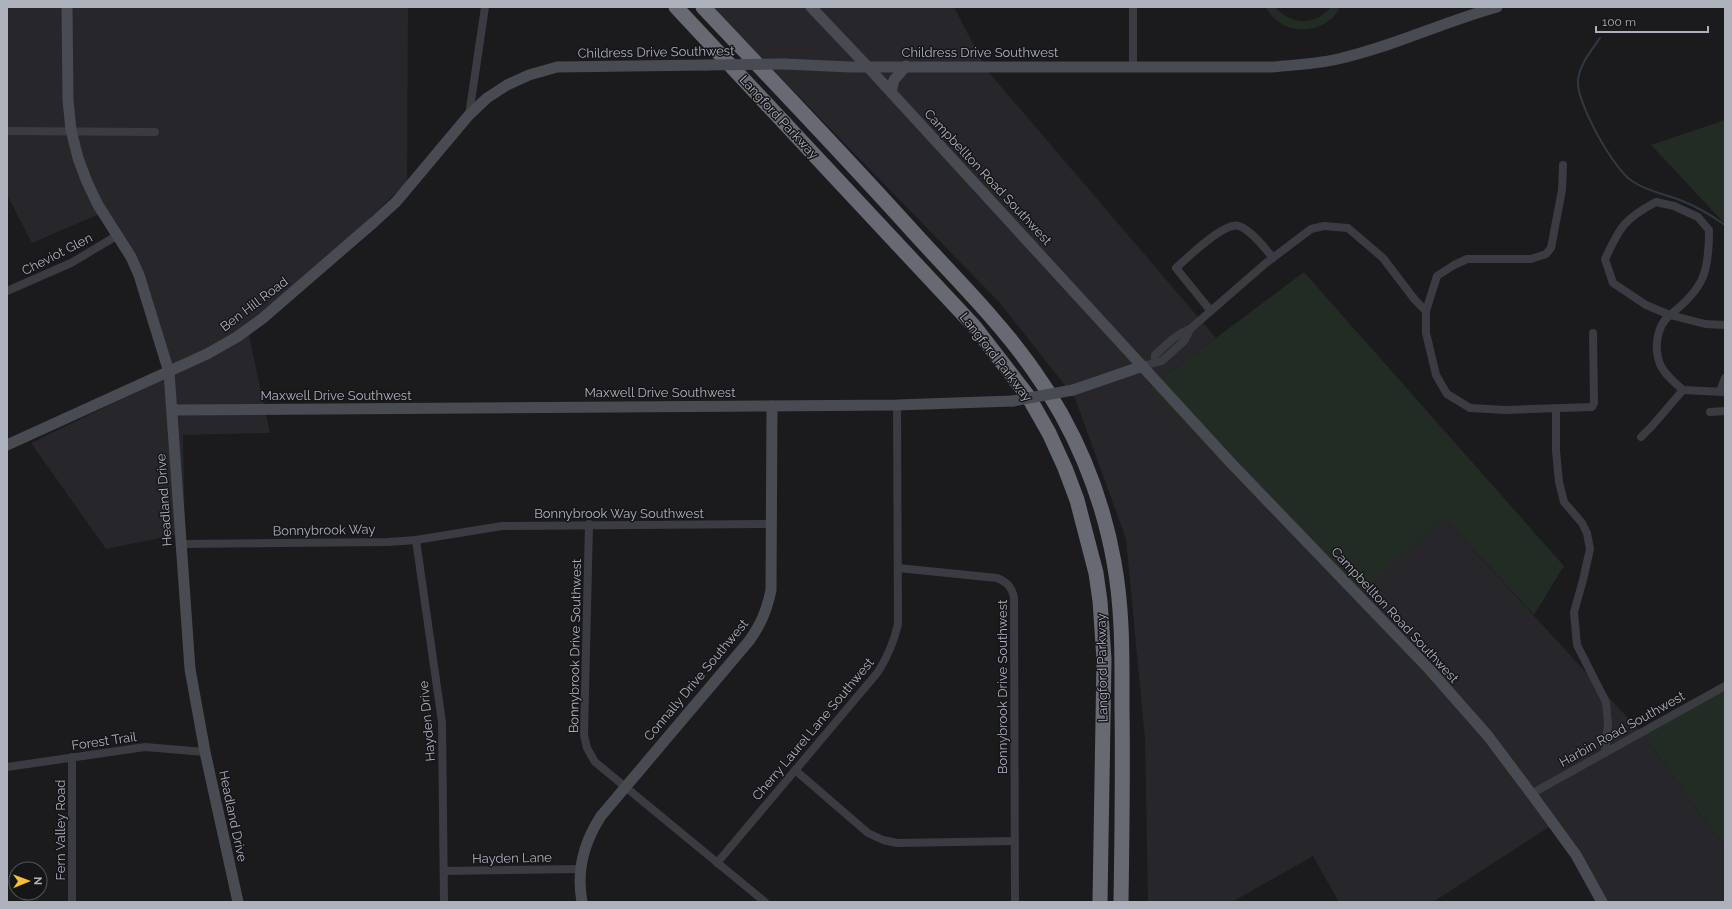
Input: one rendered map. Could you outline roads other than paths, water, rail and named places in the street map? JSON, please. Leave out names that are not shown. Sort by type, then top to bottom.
[{"type":"highway","name":"Langford Parkway","points":[[676,7],[974,326],[1028,396],[1055,447],[1077,500],[1086,530],[1096,573],[1101,608],[1104,659],[1100,902]]},
{"type":"highway","name":"Langford Parkway","points":[[703,7],[855,168],[1005,333],[1047,390],[1078,449],[1103,516],[1114,562],[1119,598],[1122,653],[1121,902]]},
{"type":"street","name":"Headland Drive","points":[[67,7],[69,112],[71,130],[78,158],[86,182],[98,205],[131,257],[139,275],[165,355],[169,372],[173,410],[190,669],[205,752],[238,902]]},
{"type":"street","points":[[469,115],[485,7]]},
{"type":"street","name":"Campbellton Road Southwest","points":[[811,7],[891,92],[1236,468],[1424,663],[1488,736],[1576,855],[1602,902]]},
{"type":"street","points":[[1133,7],[1133,66]]},
{"type":"street","name":"Childress Drive Southwest","points":[[469,115],[487,98],[507,84],[529,75],[557,67],[785,64],[867,66],[1272,67],[1338,59],[1372,50],[1466,16],[1497,7]]},
{"type":"street","points":[[891,92],[894,80],[906,66]]},
{"type":"street","name":"Ben Hill Road","points":[[7,445],[169,372],[207,354],[237,337],[263,318],[301,286],[396,202],[469,115]]},
{"type":"street","points":[[7,131],[71,130],[155,132]]},
{"type":"street","points":[[1563,165],[1562,190],[1551,248],[1546,254],[1531,259],[1468,259],[1454,265],[1437,276],[1426,310],[1426,333],[1436,375],[1447,394],[1470,408],[1505,410],[1590,408],[1593,406],[1593,333]]},
{"type":"street","points":[[1725,325],[1705,324],[1670,315],[1646,305],[1613,283],[1605,259],[1619,229],[1636,212],[1656,202],[1674,206],[1698,217],[1709,230],[1709,248],[1706,272],[1698,289],[1670,315],[1665,319],[1659,330],[1657,346],[1660,364],[1670,378],[1683,390],[1723,392],[1725,378]]},
{"type":"street","points":[[1210,310],[1176,268],[1218,233],[1231,226],[1239,226],[1254,236],[1273,258]]},
{"type":"street","points":[[1143,366],[1155,362],[1155,355],[1180,333],[1190,329],[1210,310],[1273,258],[1311,229],[1324,226],[1348,228],[1383,258],[1415,300],[1426,310]]},
{"type":"street","name":"Cheviot Glen","points":[[7,291],[71,263],[118,235]]},
{"type":"street","name":"Maxwell Drive Southwest","points":[[173,410],[898,405],[1013,401],[1073,390],[1143,366]]},
{"type":"street","points":[[1640,437],[1652,426],[1683,390]]},
{"type":"street","name":"Cherry Laurel Lane Southwest","points":[[717,863],[878,672],[888,656],[894,641],[898,624],[898,405]]},
{"type":"street","name":"Connally Drive Southwest","points":[[582,902],[579,885],[580,869],[584,848],[592,829],[601,816],[744,647],[760,626],[767,609],[771,590],[772,406]]},
{"type":"street","points":[[1556,409],[1556,451],[1564,502],[1582,523],[1587,534],[1590,549],[1574,612],[1577,644],[1606,702],[1608,725],[1604,752]]},
{"type":"street","points":[[1710,412],[1725,411]]},
{"type":"street","name":"Bonnybrook Drive Southwest","points":[[589,524],[584,735],[587,748],[595,762],[625,788],[765,902]]},
{"type":"street","name":"Bonnybrook Way Southwest","points":[[466,532],[502,526],[589,524],[772,524]]},
{"type":"street","name":"Bonnybrook Way","points":[[181,544],[388,542],[416,540],[466,532]]},
{"type":"street","name":"Hayden Drive","points":[[416,540],[442,722],[444,902]]},
{"type":"street","name":"Bonnybrook Drive Southwest","points":[[898,568],[997,578],[1006,582],[1012,590],[1014,598],[1015,902]]},
{"type":"street","name":"Harbin Road Southwest","points":[[1531,794],[1725,686]]},
{"type":"street","name":"Forest Trail","points":[[7,767],[145,747],[205,752]]},
{"type":"street","name":"Fern Valley Road","points":[[72,757],[72,902]]},
{"type":"street","points":[[795,770],[868,833],[882,840],[897,843],[1014,841]]},
{"type":"street","name":"Hayden Lane","points":[[444,871],[580,869]]},
{"type":"waterway","points":[[1600,38],[1583,64],[1578,81],[1579,91],[1589,119],[1606,150],[1624,174],[1632,181],[1649,190],[1692,205],[1725,225]]}]
